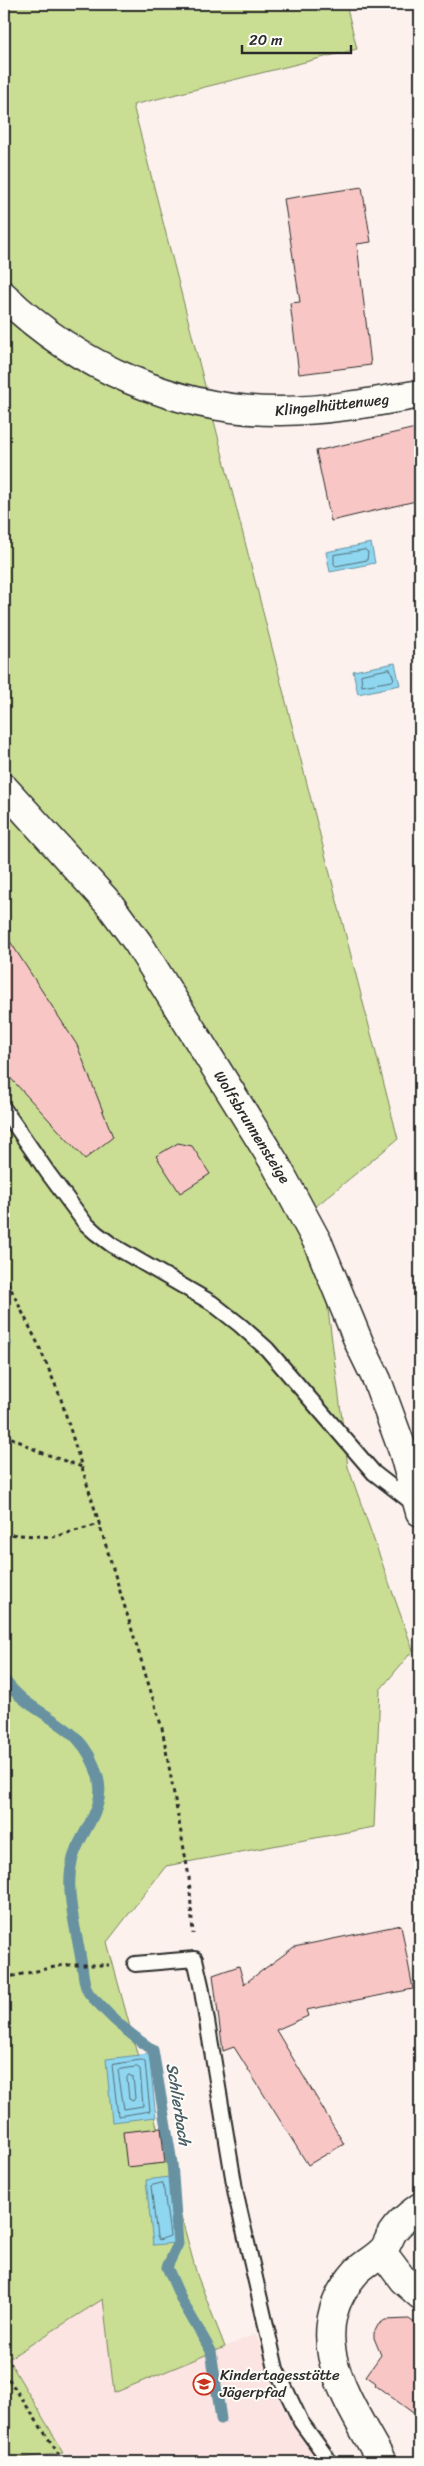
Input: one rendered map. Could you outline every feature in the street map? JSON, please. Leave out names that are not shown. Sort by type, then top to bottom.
[{"type":"street","name":"Klingelhüttenweg","points":[[4,296],[58,340],[114,372],[145,385],[199,402],[246,410],[282,412],[325,408],[420,394]]},
{"type":"street","name":"Wolfsbrunnensteige","points":[[4,788],[110,906],[138,943],[295,1197],[334,1278],[360,1345],[377,1380],[403,1450],[420,1510]]},
{"type":"street","points":[[382,2462],[337,2379],[331,2354],[330,2335],[338,2300],[346,2285],[358,2270],[382,2252],[394,2230],[420,2207]]},
{"type":"street","points":[[382,2252],[403,2280],[420,2295]]},
{"type":"lane","points":[[4,1109],[48,1173],[86,1223],[96,1233],[112,1245],[205,1299],[240,1325],[267,1349],[374,1473],[420,1510]]},
{"type":"lane","points":[[135,1964],[195,1959],[236,2195],[276,2370],[301,2422],[330,2462]]},
{"type":"path","points":[[4,1275],[20,1305],[60,1396],[162,1728],[188,1877],[195,1959]]},
{"type":"path","points":[[4,1434],[40,1452],[83,1468]]},
{"type":"path","points":[[4,1534],[53,1537],[100,1524]]},
{"type":"path","points":[[4,1978],[57,1966],[83,1964]]},
{"type":"path","points":[[4,2372],[64,2462]]},
{"type":"shaded area","name":"Kindertagesstätte Jägerpfad","points":[[103,2298],[114,2393],[256,2334],[286,2415],[319,2462],[70,2462],[8,2360]]},
{"type":"green space","points":[[4,4],[346,4],[357,49],[133,105],[398,1139],[315,1207],[348,1467],[413,1650],[380,1690],[374,1827],[166,1866],[107,1942],[197,2275],[225,2347],[114,2393],[103,2299],[8,2359],[64,2453],[4,2460]]},
{"type":"water","points":[[371,543],[375,563],[330,572],[326,552]]},
{"type":"water","points":[[395,663],[400,685],[358,694],[353,671]]},
{"type":"water","points":[[149,2054],[156,2117],[112,2122],[106,2059]]},
{"type":"water","points":[[169,2177],[176,2243],[153,2245],[146,2180]]},
{"type":"building","points":[[362,187],[371,242],[357,244],[371,365],[299,374],[290,303],[300,302],[284,199]]},
{"type":"building","points":[[420,427],[420,500],[331,521],[316,451]]},
{"type":"building","points":[[4,932],[77,1045],[113,1137],[85,1159],[4,1071]]},
{"type":"building","points":[[178,1143],[192,1146],[210,1174],[180,1193],[156,1156]]},
{"type":"building","points":[[401,1925],[413,1989],[306,2010],[308,2016],[276,2030],[344,2144],[308,2165],[234,2047],[223,2051],[213,1975],[239,1966],[244,1984],[294,1947]]},
{"type":"building","points":[[161,2128],[165,2163],[127,2167],[123,2132]]},
{"type":"building","points":[[409,2319],[420,2327],[420,2418],[375,2385],[376,2383],[366,2376],[381,2355],[374,2338],[378,2325],[385,2320]]},
{"type":"waterway","points":[[4,1337],[6,1344],[4,1356]]},
{"type":"waterway","name":"Schlierbach","points":[[4,1679],[29,1704],[69,1731],[81,1743],[91,1758],[98,1777],[99,1799],[92,1819],[73,1858],[70,1883],[70,1896],[84,1979],[89,1994],[105,2011],[124,2029],[153,2050],[172,2163],[178,2244],[167,2267],[182,2301],[211,2351],[221,2419]]},
{"type":"place","name":"Kindertagesstätte Jägerpfad","points":[[204,2384]]}]
